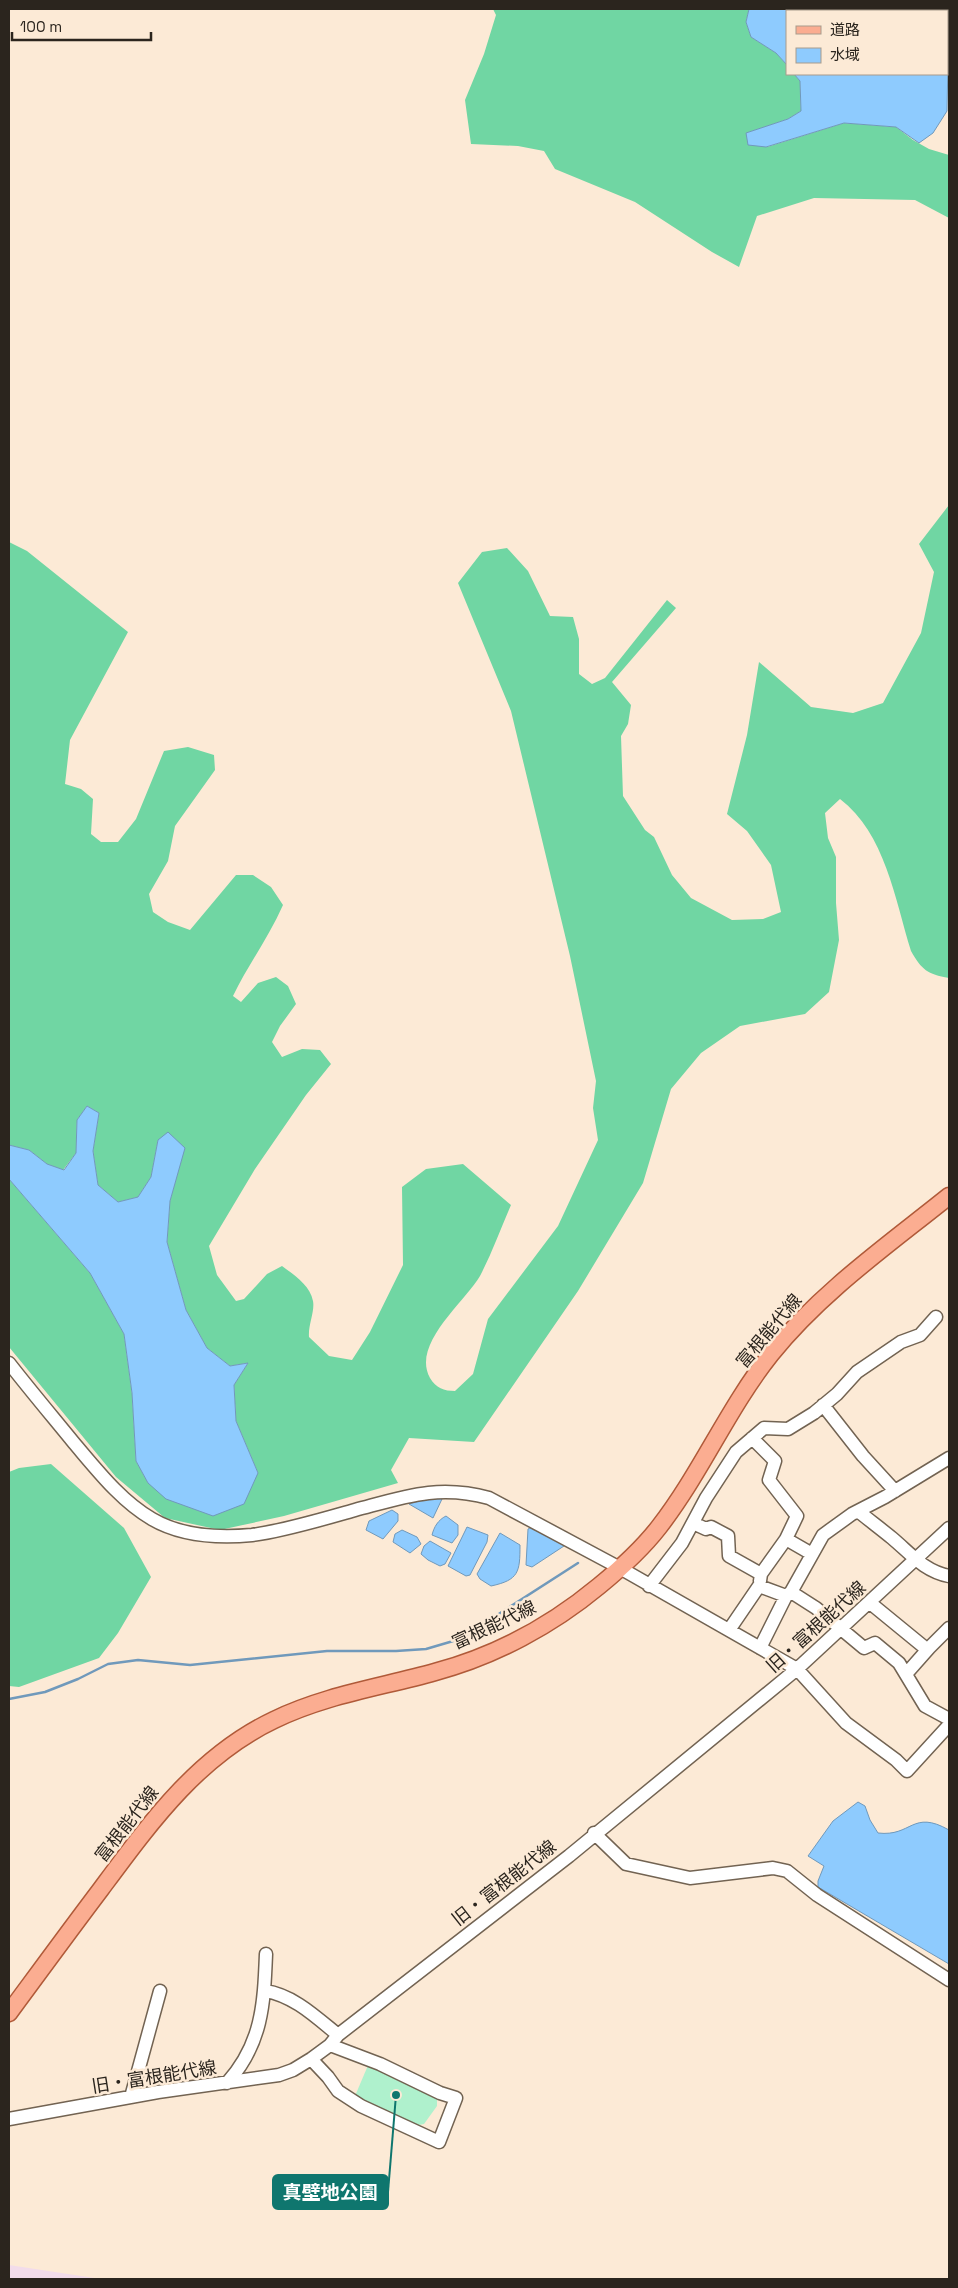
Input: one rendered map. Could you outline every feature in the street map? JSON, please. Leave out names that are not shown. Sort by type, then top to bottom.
[{"type":"main road","name":"富根能代線","points":[[9,2013],[146,1828],[192,1777],[219,1754],[273,1720],[310,1704],[438,1672],[472,1661],[512,1643],[557,1617],[620,1568],[659,1528],[721,1429],[771,1355],[816,1305],[949,1196]]},
{"type":"street","points":[[649,1586],[682,1543],[703,1503],[736,1452],[764,1428],[788,1429],[823,1405],[857,1372],[901,1342],[920,1335],[936,1317]]},
{"type":"street","points":[[9,1364],[101,1475],[126,1499],[153,1519],[189,1533],[216,1536],[253,1534],[322,1519],[422,1492],[467,1492],[488,1498],[620,1568],[797,1669],[846,1723],[896,1760],[907,1772],[949,1724]]},
{"type":"street","points":[[823,1405],[858,1450],[895,1491]]},
{"type":"street","points":[[729,1630],[786,1539],[797,1516],[769,1480],[775,1461],[752,1438]]},
{"type":"street","points":[[760,1648],[788,1594],[823,1535],[858,1511],[949,1458]]},
{"type":"street","points":[[683,1492],[703,1503]]},
{"type":"street","points":[[858,1511],[892,1538],[915,1560],[936,1574],[949,1576]]},
{"type":"street","points":[[693,1522],[706,1529],[711,1527],[728,1536],[729,1556],[760,1580],[816,1608],[864,1648],[875,1643],[900,1663],[925,1706],[949,1719]]},
{"type":"street","name":"旧・富根能代線","points":[[9,2119],[130,2097],[279,2075],[293,2070],[311,2059],[569,1856],[594,1833],[797,1669],[949,1528]]},
{"type":"street","points":[[786,1539],[812,1554]]},
{"type":"street","points":[[869,1602],[924,1647],[929,1648]]},
{"type":"street","points":[[906,1674],[949,1628]]},
{"type":"street","points":[[594,1833],[626,1864],[690,1878],[773,1868],[787,1871],[817,1895],[949,1980]]},
{"type":"street","points":[[227,2083],[244,2062],[252,2048],[264,1991],[266,1954]]},
{"type":"street","points":[[130,2097],[160,1991]]},
{"type":"street","points":[[264,1991],[277,1992],[298,2003],[334,2040],[440,2093],[456,2098],[439,2142],[361,2106],[338,2091],[311,2059]]},
{"type":"shaded area","points":[[9,2265],[101,2279],[9,2279]]},
{"type":"green space","points":[[493,9],[749,9],[746,22],[751,37],[776,53],[786,64],[786,75],[795,75],[800,81],[801,111],[788,119],[747,133],[767,147],[844,123],[896,127],[929,149],[949,155],[949,218],[915,200],[814,198],[757,216],[739,267],[712,252],[635,202],[555,169],[544,151],[518,146],[471,144],[465,100],[484,54],[496,15]]},
{"type":"green space","points":[[949,505],[949,978],[930,973],[922,967],[911,951],[893,889],[878,848],[868,830],[855,813],[840,799],[825,813],[828,838],[836,857],[836,903],[839,940],[829,992],[805,1014],[740,1026],[701,1053],[671,1089],[643,1183],[578,1291],[474,1442],[409,1438],[391,1470],[398,1483],[284,1516],[220,1530],[165,1518],[116,1477],[9,1347],[9,1179],[90,1273],[124,1334],[132,1394],[136,1461],[148,1483],[258,1473],[236,1421],[234,1385],[248,1363],[230,1366],[207,1348],[186,1310],[167,1242],[170,1201],[184,1148],[158,1140],[151,1177],[138,1197],[118,1202],[98,1185],[93,1151],[99,1113],[87,1106],[77,1120],[76,1153],[63,1170],[47,1164],[29,1150],[9,1145],[9,542],[27,551],[128,632],[70,740],[65,784],[81,789],[93,799],[91,834],[101,842],[118,842],[136,819],[164,751],[188,747],[214,755],[215,770],[175,826],[168,861],[149,894],[153,912],[168,922],[190,930],[236,875],[253,875],[271,887],[283,905],[233,996],[241,1002],[258,983],[276,977],[288,986],[296,1004],[280,1026],[272,1042],[282,1057],[302,1049],[320,1050],[331,1064],[306,1095],[255,1169],[209,1246],[217,1275],[236,1301],[244,1299],[267,1274],[282,1266],[301,1281],[311,1295],[313,1305],[309,1337],[329,1356],[352,1360],[370,1332],[403,1265],[402,1187],[426,1169],[463,1164],[511,1205],[480,1276],[442,1324],[428,1351],[426,1365],[432,1381],[441,1388],[455,1391],[473,1374],[488,1319],[558,1226],[598,1140],[593,1108],[596,1081],[570,956],[511,711],[458,583],[482,552],[507,548],[528,571],[550,616],[573,617],[579,639],[579,674],[592,684],[605,678],[667,600],[676,608],[612,682],[631,705],[628,724],[621,736],[623,796],[645,830],[654,837],[672,875],[691,898],[732,920],[763,919],[781,912],[771,865],[747,831],[727,814],[747,735],[759,662],[811,707],[853,713],[883,703],[921,633],[934,572],[919,544]]},
{"type":"green space","points":[[51,1464],[124,1528],[151,1577],[118,1633],[99,1658],[19,1687],[9,1686],[9,1472],[19,1468]]},
{"type":"green space","points":[[369,2063],[437,2095],[437,2106],[424,2124],[408,2127],[355,2096]]},
{"type":"water","points":[[749,9],[949,9],[948,60],[948,10],[786,10],[786,64],[776,53],[751,37],[746,22]]},
{"type":"water","points":[[795,75],[948,75],[947,111],[933,133],[919,143],[896,127],[844,123],[766,147],[748,145],[746,133],[788,119],[801,111],[800,81]]},
{"type":"water","points":[[87,1106],[99,1113],[93,1151],[98,1185],[118,1202],[138,1197],[151,1177],[158,1140],[168,1132],[185,1148],[170,1201],[167,1242],[186,1310],[207,1348],[230,1366],[248,1363],[234,1385],[236,1421],[258,1473],[244,1504],[213,1516],[166,1499],[148,1483],[136,1461],[132,1393],[124,1334],[90,1273],[9,1179],[9,1145],[29,1150],[47,1164],[64,1170],[76,1153],[77,1120]]},
{"type":"water","points":[[435,1496],[442,1499],[433,1518],[409,1504]]},
{"type":"water","points":[[392,1510],[398,1514],[398,1521],[383,1539],[366,1530],[369,1521]]},
{"type":"water","points":[[446,1516],[458,1525],[458,1535],[452,1543],[432,1535],[437,1524]]},
{"type":"water","points":[[467,1527],[488,1535],[487,1542],[470,1575],[466,1576],[448,1566]]},
{"type":"water","points":[[530,1528],[563,1543],[564,1546],[532,1567],[526,1565],[528,1529]]},
{"type":"water","points":[[402,1530],[417,1537],[421,1544],[410,1553],[393,1542],[395,1534]]},
{"type":"water","points":[[500,1533],[520,1545],[518,1568],[512,1578],[491,1586],[480,1579],[477,1574]]},
{"type":"water","points":[[430,1541],[451,1553],[445,1564],[440,1566],[421,1554],[424,1546]]},
{"type":"water","points":[[858,1802],[865,1806],[870,1820],[878,1833],[898,1831],[912,1825],[927,1822],[937,1824],[949,1830],[949,1964],[818,1887],[818,1881],[824,1866],[808,1856],[833,1821]]},
{"type":"waterway","points":[[9,1699],[45,1692],[78,1679],[108,1664],[138,1660],[190,1665],[327,1651],[426,1649],[460,1639],[578,1563]]},
{"type":"place","name":"真壁地公園","points":[[396,2095]]}]
